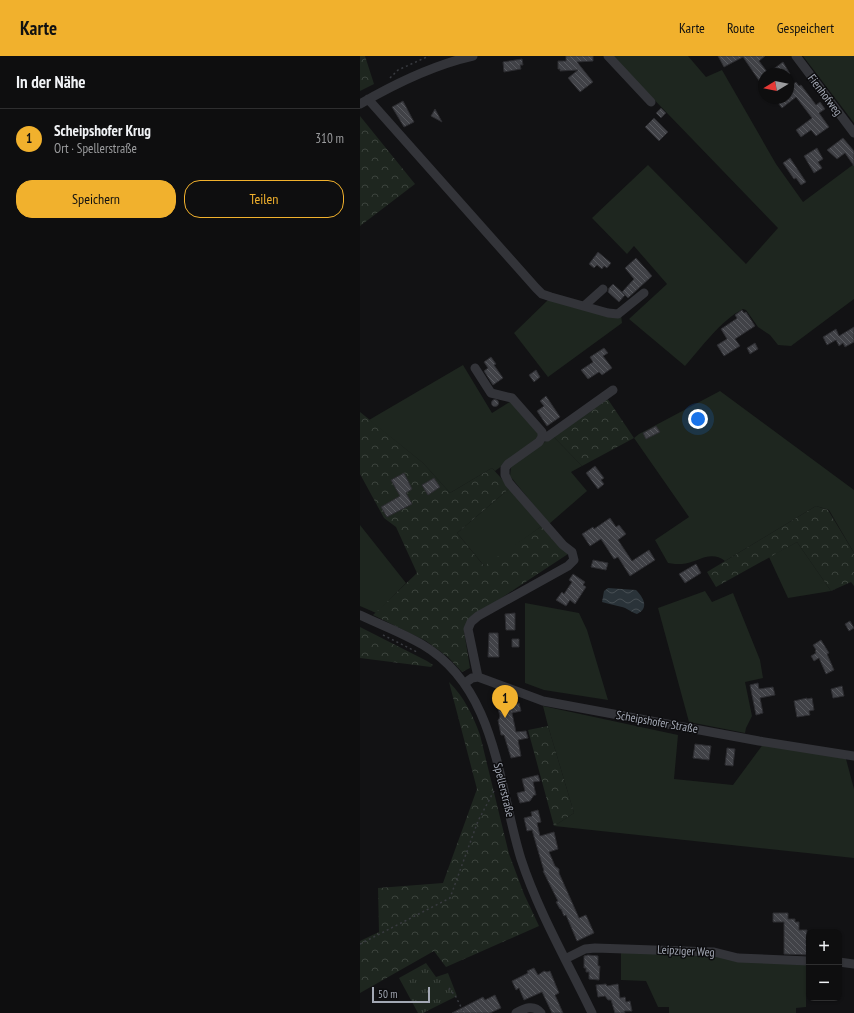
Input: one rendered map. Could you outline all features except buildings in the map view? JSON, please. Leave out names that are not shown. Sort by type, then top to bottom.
[{"type":"street","points":[[360,104],[409,77],[448,62],[473,56]]},
{"type":"street","points":[[608,56],[651,102]]},
{"type":"street","name":"Fienhofweg","points":[[796,56],[854,133]]},
{"type":"street","points":[[368,99],[542,294],[608,313],[618,314],[644,293]]},
{"type":"street","points":[[584,306],[603,289]]},
{"type":"street","points":[[465,683],[472,678],[478,677],[468,629],[471,622],[478,616],[568,566],[574,560],[572,552],[563,545],[509,483],[505,475],[505,468],[508,464],[539,442],[542,437],[542,432],[512,398],[491,393],[475,368]]},
{"type":"street","points":[[542,437],[546,437],[612,390]]},
{"type":"street","name":"Spellerstraße","points":[[360,615],[423,645],[446,662],[465,683],[473,695],[487,727],[521,857],[531,886],[592,1013]]},
{"type":"street","name":"Scheipshofer Straße","points":[[478,677],[543,701],[854,756]]},
{"type":"street","name":"Leipziger Weg","points":[[565,959],[585,949],[595,948],[714,952],[738,958],[806,961]]},
{"type":"street","points":[[842,962],[854,964]]},
{"type":"street","points":[[516,1013],[526,1008],[534,1007],[541,1013]]},
{"type":"path","points":[[380,634],[422,654]]},
{"type":"path","points":[[360,944],[450,898],[478,821],[495,790],[497,797]]},
{"type":"path","points":[[449,988],[456,997],[464,1013]]},
{"type":"green space","points":[[360,56],[365,56],[374,84],[360,91]]},
{"type":"green space","points":[[612,56],[688,56],[706,77],[722,70],[776,164],[803,202],[854,164],[854,299],[791,346],[778,345],[770,335],[758,327],[746,310],[743,309],[719,327],[685,366],[629,319],[667,284],[634,246],[627,254],[592,218],[648,165],[746,264],[778,228]]},
{"type":"green space","points":[[803,56],[854,56],[854,123]]},
{"type":"green space","points":[[360,116],[415,184],[360,226]]},
{"type":"green space","points":[[549,299],[621,315],[622,323],[548,377],[514,333]]},
{"type":"green space","points":[[463,365],[492,413],[511,401],[539,434],[536,441],[495,471],[492,468],[450,493],[423,463],[369,420]]},
{"type":"green space","points":[[720,391],[854,490],[854,553],[829,510],[816,506],[725,561],[714,556],[709,556],[688,563],[668,563],[655,540],[689,517],[634,438]]},
{"type":"green space","points":[[607,398],[634,438],[582,466],[553,436]]},
{"type":"green space","points":[[360,412],[423,463],[450,493],[492,468],[510,488],[457,533],[484,566],[542,526],[568,554],[471,618],[464,631],[470,668],[462,672],[448,657],[426,641],[373,615],[417,573],[396,527],[384,518],[360,474]]},
{"type":"green space","points":[[553,436],[582,466],[571,472],[587,491],[549,524],[510,476],[511,466]]},
{"type":"green space","points":[[510,488],[542,526],[485,567],[457,533]]},
{"type":"green space","points":[[816,506],[828,510],[854,553],[854,586],[851,582],[831,591],[797,542],[716,587],[707,572]]},
{"type":"green space","points":[[360,525],[406,583],[376,613],[360,606]]},
{"type":"green space","points":[[797,542],[831,591],[788,598],[769,557]]},
{"type":"green space","points":[[705,591],[712,602],[733,593],[760,660],[763,678],[745,682],[752,716],[745,733],[689,722],[658,608]]},
{"type":"green space","points":[[525,603],[579,613],[587,630],[608,700],[544,690],[525,683]]},
{"type":"green space","points":[[360,627],[433,665],[431,667],[360,658]]},
{"type":"green space","points":[[449,682],[464,700],[480,735],[509,854],[524,894],[539,926],[446,967],[434,951],[360,993],[360,941],[379,932],[378,888],[443,883],[477,789]]},
{"type":"green space","points":[[543,706],[678,735],[674,779],[733,785],[764,743],[846,759],[854,789],[854,858],[554,826],[574,813]]},
{"type":"green space","points":[[548,726],[574,813],[554,826],[528,730]]},
{"type":"green space","points":[[621,952],[713,955],[806,964],[806,1007],[796,1008],[796,1013],[669,1013],[669,1007],[658,1007],[646,981],[621,980]]},
{"type":"green space","points":[[426,963],[436,977],[448,973],[457,996],[423,1013],[418,1013],[399,978]]},
{"type":"water","points":[[608,588],[636,590],[643,599],[643,609],[637,614],[624,608],[602,602],[604,591]]},
{"type":"place","name":"Scheipshofer Krug","points":[[505,718]]}]
